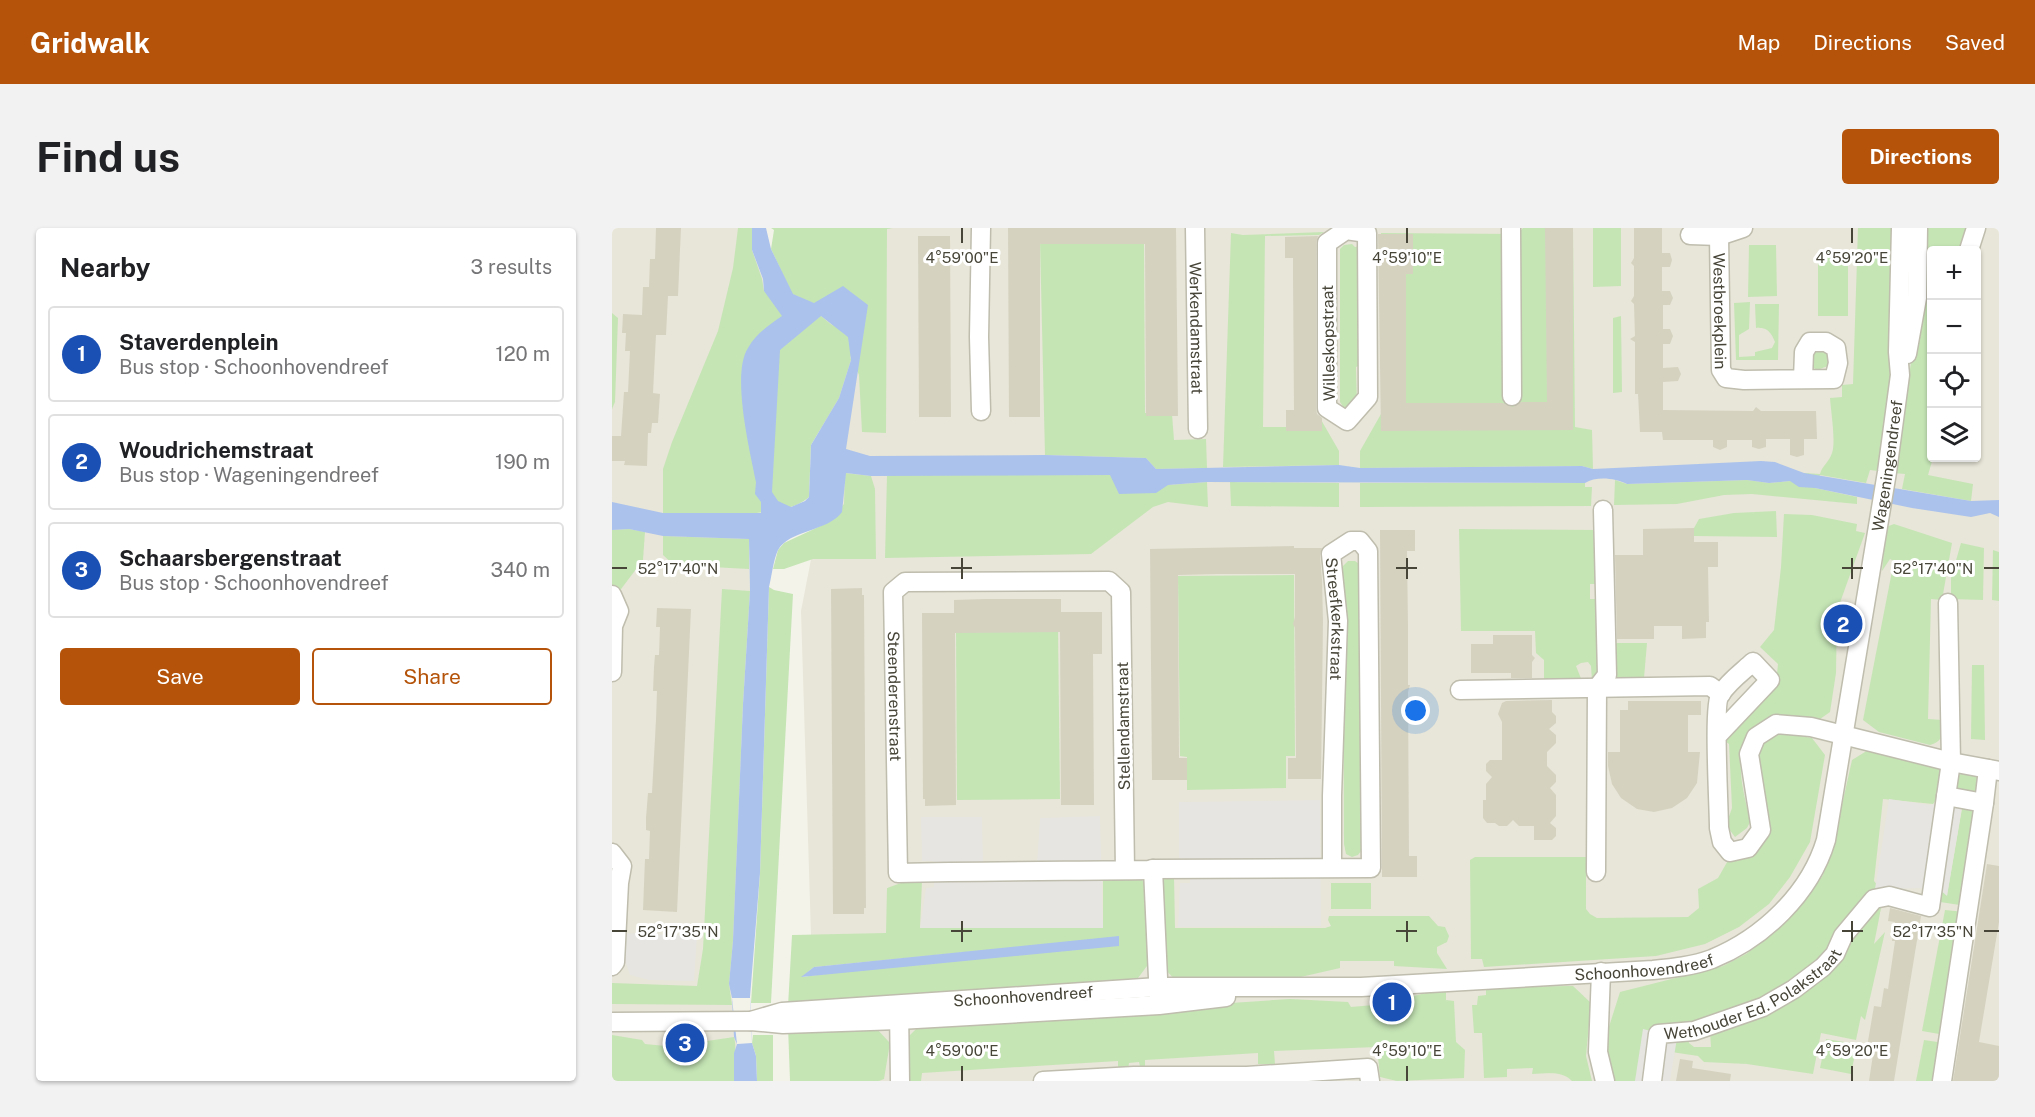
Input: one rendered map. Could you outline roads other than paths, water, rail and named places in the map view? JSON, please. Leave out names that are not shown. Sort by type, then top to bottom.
[{"type":"street","points":[[978,411],[981,228]]},
{"type":"street","name":"Werkendamstraat","points":[[1195,228],[1198,429]]},
{"type":"street","points":[[1511,228],[1512,396]]},
{"type":"street","name":"Westbroekplein","points":[[1690,235],[1719,236],[1743,228]]},
{"type":"street","name":"Wageningendreef","points":[[1900,375],[1898,352],[1901,228]]},
{"type":"street","name":"Wageningendreef","points":[[1844,735],[1887,472],[1900,375],[1907,356],[1917,298],[1918,228]]},
{"type":"street","points":[[1970,246],[1976,228]]},
{"type":"street","name":"Willeskopstraat","points":[[1346,229],[1367,233],[1368,385],[1368,397],[1347,421],[1327,408],[1327,243],[1346,229]]},
{"type":"street","name":"Westbroekplein","points":[[1719,236],[1721,370],[1726,378],[1744,380],[1803,379]]},
{"type":"street","points":[[1596,872],[1597,688],[1607,675],[1603,510]]},
{"type":"street","name":"Streefkerkstraat","points":[[1351,541],[1360,541],[1368,551],[1371,868],[1332,868],[1338,621],[1331,554],[1351,541]]},
{"type":"street","name":"Stellendamstraat","points":[[900,586],[905,582],[1109,581],[1121,592],[1125,870]]},
{"type":"street","name":"Steenderenstraat","points":[[900,586],[893,592],[898,873],[1125,870]]},
{"type":"street","points":[[612,595],[619,611],[612,626],[612,672]]},
{"type":"street","name":"Wethouder Ed. Polakstraat","points":[[1652,1081],[1658,1034],[1694,1031],[1763,1007],[1794,989],[1823,967],[1835,954],[1843,936],[1874,900],[1889,896],[1930,907],[1951,762],[1948,603]]},
{"type":"street","points":[[1717,736],[1770,680],[1753,662],[1721,693],[1717,701],[1717,736],[1719,828],[1722,842],[1730,852],[1748,848],[1761,831],[1749,754],[1756,737],[1776,724],[1844,735],[1951,762],[1994,770],[1984,803],[1942,1081]]},
{"type":"street","points":[[1460,690],[1710,686],[1721,693]]},
{"type":"street","name":"Schoonhovendreef","points":[[612,1022],[742,1021],[783,1024],[899,1012],[1653,970],[1697,964],[1727,952],[1771,923],[1790,903],[1821,857],[1844,735]]},
{"type":"street","points":[[1946,796],[1984,803]]},
{"type":"street","points":[[612,853],[622,866],[616,883],[615,962],[612,966]]},
{"type":"street","points":[[1125,870],[1332,868]]},
{"type":"street","points":[[1153,869],[1158,996]]},
{"type":"street","points":[[1601,972],[1599,1052],[1605,1081]]},
{"type":"street","points":[[899,1012],[900,1081]]},
{"type":"street","points":[[1043,1081],[1134,1076],[1286,1077],[1368,1068],[1370,1081]]},
{"type":"water","points":[[752,228],[766,228],[771,249],[793,294],[814,303],[843,286],[868,305],[846,449],[870,456],[1045,455],[1146,458],[1156,469],[1339,465],[1360,468],[1582,466],[1593,469],[1761,461],[1775,462],[1804,473],[1971,501],[1999,500],[1999,517],[1990,513],[1971,517],[1912,508],[1815,488],[1799,487],[1790,481],[1627,484],[1606,479],[1595,479],[1585,483],[1207,482],[1168,485],[1156,493],[1119,494],[1110,475],[871,476],[846,473],[842,512],[828,523],[783,543],[776,554],[769,587],[760,873],[750,997],[752,1043],[756,1056],[757,1081],[734,1081],[734,1053],[737,1044],[734,1037],[729,984],[750,591],[749,539],[663,536],[629,529],[612,530],[612,502],[663,513],[761,513],[761,502],[755,494],[756,482],[743,413],[741,376],[743,360],[751,343],[763,330],[782,316],[764,291],[763,279],[752,250]],"holes":[[[821,316],[848,337],[851,360],[839,398],[811,445],[809,497],[791,507],[778,501],[772,492],[780,350]]]},
{"type":"water","points":[[1119,936],[1119,946],[801,977],[814,967]]},
{"type":"place","name":"Woudrichemstraat","points":[[1843,624]]},
{"type":"place","name":"Staverdenplein","points":[[1392,1002]]},
{"type":"place","name":"Schaarsbergenstraat","points":[[685,1043]]}]
